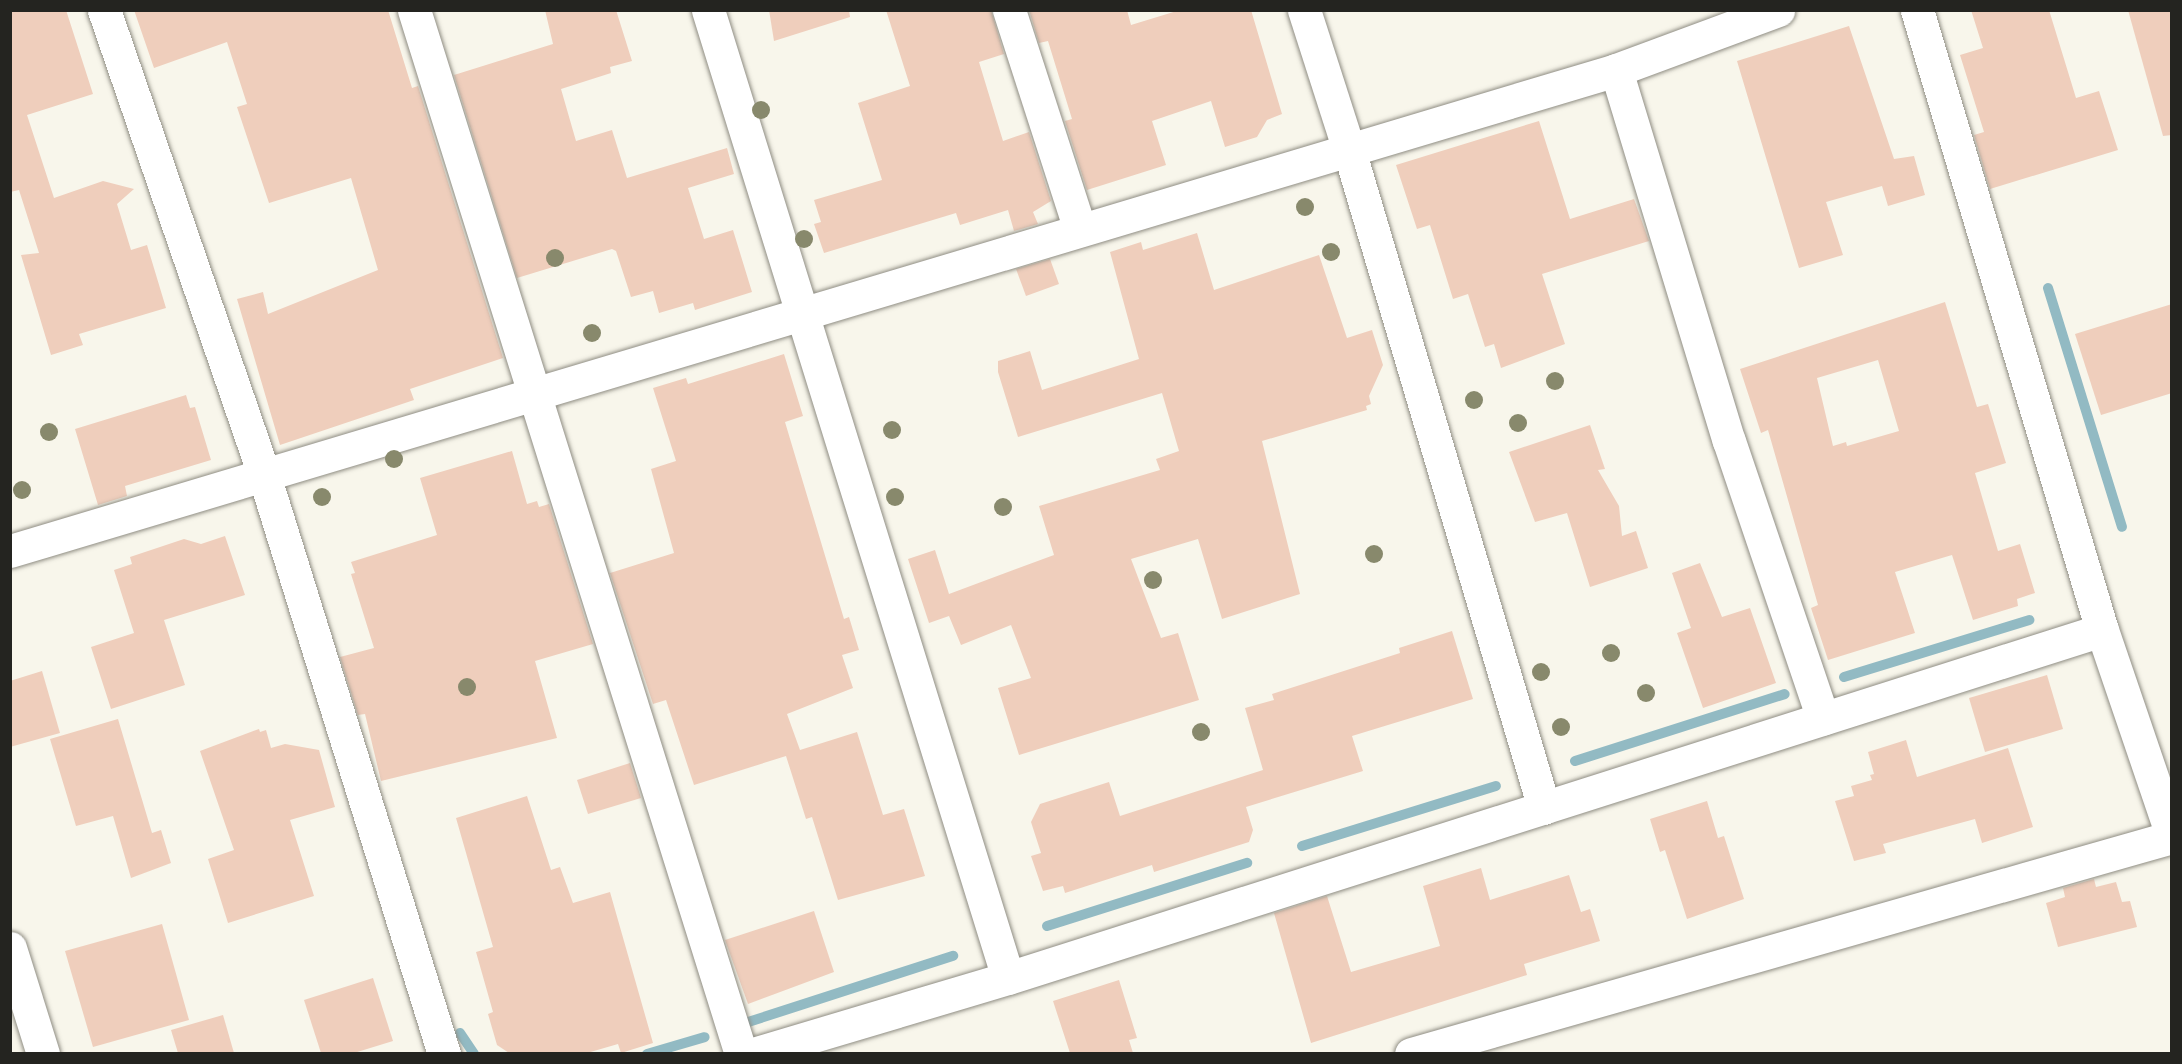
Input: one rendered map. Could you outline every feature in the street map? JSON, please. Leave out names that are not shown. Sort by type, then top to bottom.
[{"type":"street","points":[[104,10],[264,475],[444,1053]]},
{"type":"street","points":[[414,10],[532,394],[741,1053]]},
{"type":"street","points":[[708,10],[804,313],[1008,978]]},
{"type":"street","points":[[1009,10],[1080,230]]},
{"type":"street","points":[[1304,10],[1349,150],[1544,808]]},
{"type":"street","points":[[10,551],[1616,70],[1778,10]]},
{"type":"street","points":[[1411,1053],[2172,836],[2102,630],[1917,10]]},
{"type":"street","points":[[1616,70],[1729,441],[1823,719]]},
{"type":"street","points":[[753,1053],[1008,978],[2102,630]]},
{"type":"street","points":[[10,948],[43,1053]]},
{"type":"building","points":[[10,10],[66,10],[93,94],[27,115],[54,198],[103,181],[134,189],[117,204],[131,250],[147,245],[166,308],[79,334],[83,345],[51,355],[21,255],[39,253],[19,190],[10,192]]},
{"type":"building","points":[[134,10],[388,10],[412,88],[418,86],[503,358],[410,389],[414,400],[280,445],[237,299],[263,292],[268,314],[378,270],[351,178],[269,203],[237,107],[247,104],[227,42],[154,68]]},
{"type":"building","points":[[545,10],[616,10],[632,61],[610,67],[611,73],[561,89],[576,141],[612,130],[627,178],[727,148],[734,174],[688,188],[704,239],[733,230],[752,292],[695,310],[693,303],[659,313],[653,291],[631,297],[616,251],[612,249],[517,278],[454,75],[553,44]]},
{"type":"building","points":[[769,10],[849,10],[850,17],[774,41]]},
{"type":"building","points":[[886,10],[991,10],[1004,54],[979,62],[1003,141],[1029,132],[1051,201],[1033,212],[1038,224],[1014,231],[1008,210],[960,225],[956,213],[824,253],[814,224],[821,222],[814,200],[882,180],[858,103],[910,86]]},
{"type":"building","points":[[1029,10],[1127,10],[1131,25],[1180,10],[1251,10],[1282,114],[1267,120],[1257,137],[1225,147],[1211,101],[1152,121],[1166,165],[1087,190],[1065,121],[1072,119],[1048,41],[1039,43]]},
{"type":"building","points":[[1971,10],[2049,10],[2076,98],[2099,91],[2118,150],[1990,189],[1974,135],[1984,132],[1960,55],[1983,48]]},
{"type":"building","points":[[2128,10],[2172,10],[2172,135],[2163,136]]},
{"type":"building","points":[[1849,26],[1894,159],[1914,156],[1925,195],[1888,206],[1882,186],[1826,202],[1843,255],[1799,268],[1737,61]]},
{"type":"building","points":[[1539,121],[1570,219],[1634,199],[1649,241],[1542,274],[1565,344],[1501,368],[1494,344],[1485,347],[1468,294],[1453,299],[1430,225],[1417,229],[1396,165]]},
{"type":"building","points":[[1197,233],[1214,290],[1319,255],[1347,338],[1372,330],[1383,365],[1369,396],[1371,404],[1366,406],[1367,410],[1262,441],[1300,594],[1222,619],[1198,539],[1131,559],[1161,638],[1178,633],[1199,700],[1019,755],[998,688],[1031,678],[1011,625],[961,645],[949,616],[929,623],[908,559],[935,550],[949,594],[1054,555],[1039,506],[1160,470],[1156,459],[1179,451],[1162,393],[1018,437],[998,372],[998,361],[1030,351],[1042,390],[1139,359],[1110,252],[1141,242],[1143,250]]},
{"type":"building","points":[[1050,259],[1059,284],[1026,296],[1016,269]]},
{"type":"building","points":[[1945,302],[1977,407],[1988,404],[2006,463],[1975,473],[1998,551],[2020,544],[2035,593],[2017,599],[2018,606],[1973,620],[1952,555],[1895,572],[1915,633],[1828,660],[1811,608],[1818,605],[1768,430],[1761,433],[1740,369]],"holes":[[[1878,360],[1899,431],[1847,446],[1846,442],[1833,446],[1817,378]]]},
{"type":"building","points":[[2172,304],[2172,393],[2101,415],[2075,334]]},
{"type":"building","points":[[784,354],[803,416],[785,422],[844,619],[849,617],[859,650],[842,655],[853,688],[787,714],[800,750],[857,732],[883,815],[904,809],[925,876],[838,900],[812,817],[806,819],[786,756],[694,785],[666,700],[653,704],[610,573],[674,553],[651,469],[676,461],[653,388],[686,378],[688,384]]},
{"type":"building","points":[[186,395],[190,408],[195,407],[211,460],[125,486],[127,496],[98,505],[75,429]]},
{"type":"building","points":[[1590,425],[1605,469],[1598,470],[1619,506],[1622,536],[1636,531],[1648,568],[1590,587],[1567,513],[1535,522],[1509,452]]},
{"type":"building","points":[[512,451],[527,504],[537,501],[539,507],[549,504],[593,644],[535,661],[557,738],[381,781],[365,714],[358,715],[340,657],[374,648],[351,574],[355,573],[351,562],[437,535],[420,478]]},
{"type":"building","points":[[225,536],[245,595],[164,620],[185,685],[111,709],[91,647],[134,633],[114,570],[132,564],[130,557],[184,539],[201,544]]},
{"type":"building","points":[[1700,563],[1722,617],[1750,608],[1776,683],[1703,708],[1677,633],[1691,628],[1672,573]]},
{"type":"building","points":[[1452,631],[1473,699],[1352,736],[1363,771],[1246,807],[1253,830],[1249,842],[1154,872],[1152,865],[1065,893],[1063,886],[1043,891],[1031,856],[1041,853],[1031,822],[1040,804],[1109,782],[1120,816],[1263,770],[1245,708],[1274,700],[1272,694],[1400,653],[1399,648]]},
{"type":"building","points":[[42,671],[60,733],[10,747],[10,681]]},
{"type":"building","points":[[2047,675],[2063,729],[1985,752],[1969,698]]},
{"type":"building","points":[[118,719],[152,833],[161,830],[171,863],[131,878],[113,816],[76,826],[50,739]]},
{"type":"building","points":[[259,729],[260,732],[266,730],[271,748],[285,744],[319,750],[335,807],[290,820],[314,896],[228,923],[208,859],[234,850],[200,751]]},
{"type":"building","points":[[1906,740],[1917,777],[2008,748],[2033,827],[1982,843],[1975,819],[1883,844],[1886,853],[1854,861],[1835,801],[1854,796],[1851,786],[1872,780],[1870,775],[1874,774],[1868,752]]},
{"type":"building","points":[[630,763],[641,798],[588,814],[577,780]]},
{"type":"building","points":[[527,796],[551,870],[560,867],[573,903],[610,892],[653,1043],[621,1053],[618,1044],[587,1053],[509,1053],[497,1045],[488,1014],[493,1012],[476,952],[493,947],[456,818]]},
{"type":"building","points":[[1707,801],[1718,838],[1724,836],[1744,899],[1687,919],[1665,850],[1660,852],[1650,819]]},
{"type":"building","points":[[1481,868],[1490,900],[1569,875],[1581,912],[1590,909],[1600,941],[1524,964],[1527,975],[1311,1043],[1274,913],[1327,896],[1351,972],[1440,946],[1423,886]]},
{"type":"building","points":[[2094,879],[2096,887],[2116,882],[2122,902],[2130,901],[2137,927],[2058,947],[2046,903],[2065,897],[2063,888]]},
{"type":"building","points":[[814,911],[834,972],[748,1004],[725,940]]},
{"type":"building","points":[[162,924],[189,1020],[93,1047],[65,951]]},
{"type":"building","points":[[373,978],[393,1041],[354,1053],[321,1053],[304,1000]]},
{"type":"building","points":[[1119,980],[1137,1038],[1129,1040],[1133,1053],[1070,1053],[1053,1001]]},
{"type":"building","points":[[223,1015],[234,1053],[178,1053],[171,1030]]},
{"type":"waterway","points":[[2048,288],[2122,527]]},
{"type":"waterway","points":[[1844,677],[2029,620]]},
{"type":"waterway","points":[[1575,761],[1785,694]]},
{"type":"waterway","points":[[1302,846],[1496,786]]},
{"type":"waterway","points":[[1047,926],[1247,863]]},
{"type":"waterway","points":[[742,1024],[953,956]]},
{"type":"waterway","points":[[460,1033],[474,1054]]},
{"type":"waterway","points":[[647,1054],[705,1037]]}]
